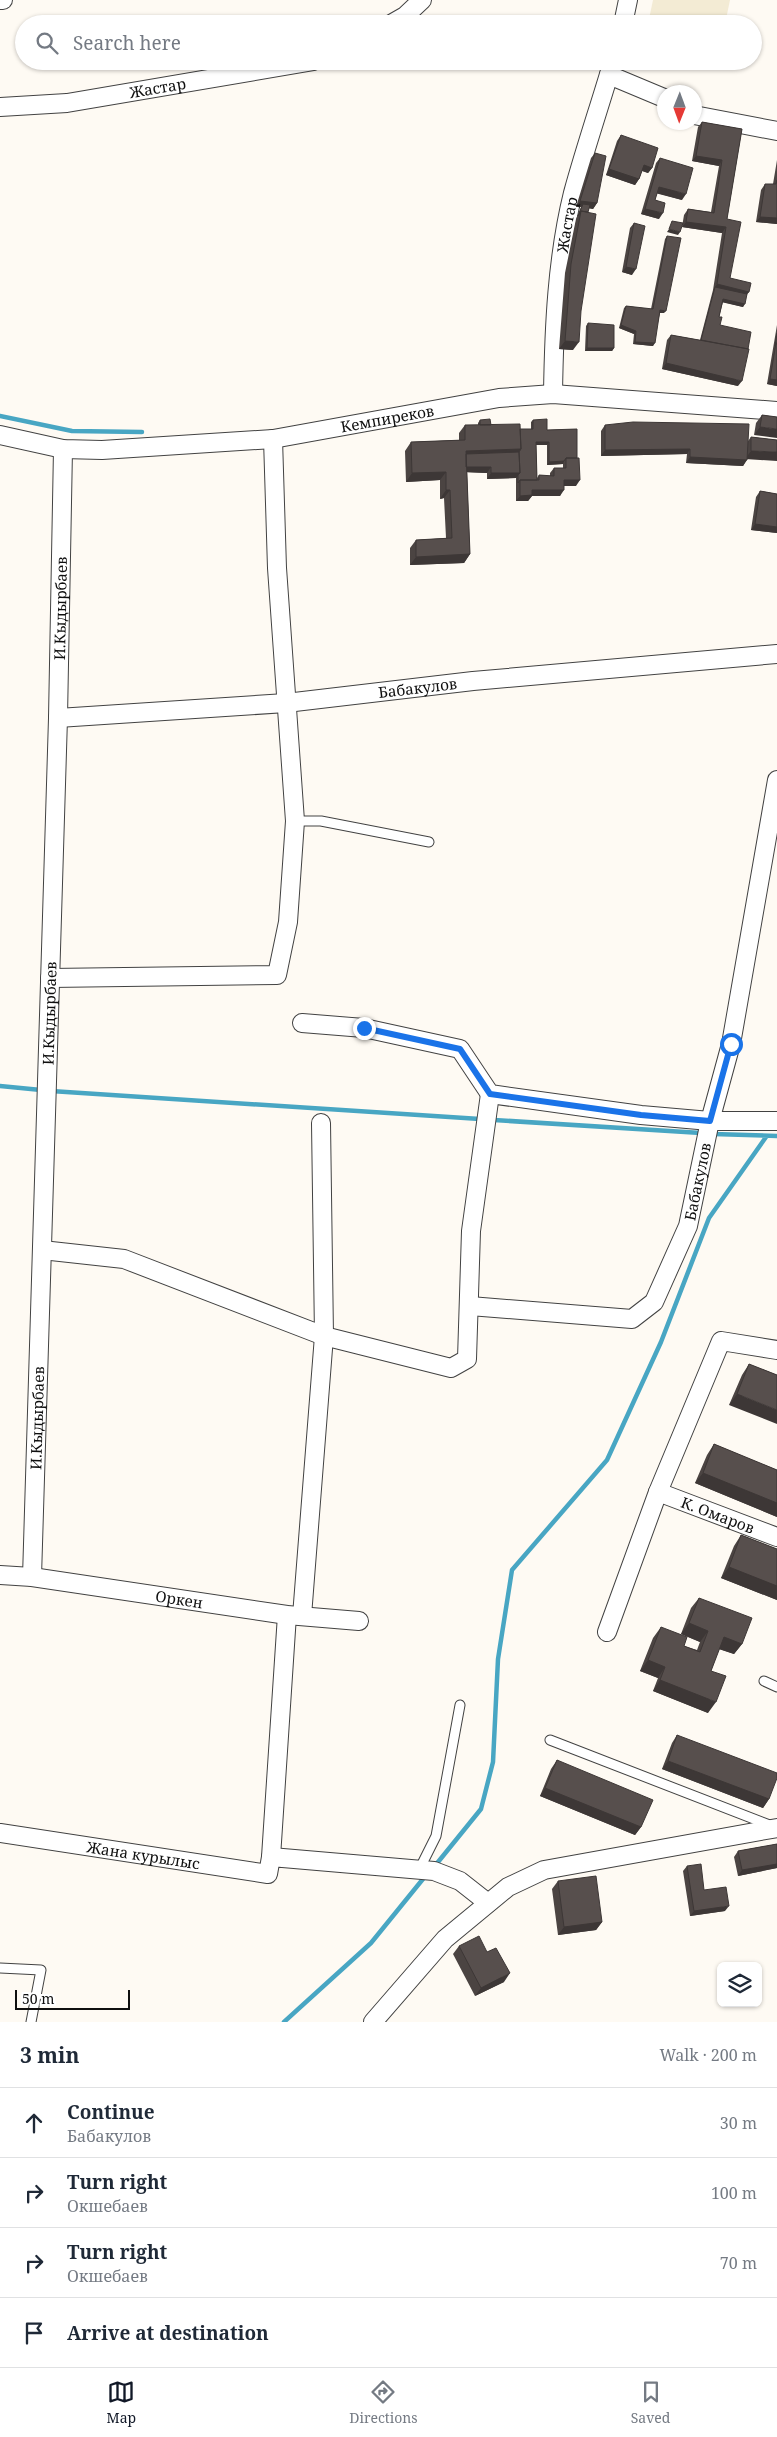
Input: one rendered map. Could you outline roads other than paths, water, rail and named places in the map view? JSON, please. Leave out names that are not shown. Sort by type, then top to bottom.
[{"type":"street","points":[[406,15],[422,0]]},
{"type":"street","points":[[625,15],[628,0]]},
{"type":"street","name":"Жастар","points":[[0,107],[67,104],[262,70]]},
{"type":"street","name":"Жастар","points":[[553,394],[554,343],[559,275],[573,194],[610,70]]},
{"type":"street","points":[[615,70],[657,94]]},
{"type":"street","points":[[702,117],[777,131]]},
{"type":"street","name":"Кемпиреков","points":[[0,435],[63,449],[102,450],[272,439],[499,398],[553,394],[777,411]]},
{"type":"street","points":[[50,978],[277,975],[288,922],[295,821],[277,568],[272,439]]},
{"type":"street","name":"И.Кыдырбаев","points":[[32,1577],[58,718],[63,449]]},
{"type":"street","name":"Бабакулов","points":[[58,718],[286,704],[473,681],[777,654]]},
{"type":"street","name":"Бабакулов","points":[[470,1306],[632,1319],[654,1302],[688,1226],[710,1121],[731,1044],[777,780]]},
{"type":"street","points":[[42,1250],[124,1259],[324,1336],[451,1368],[467,1359],[471,1231],[490,1094],[460,1049],[364,1028],[302,1023]]},
{"type":"street","points":[[490,1094],[641,1115],[710,1121],[777,1121]]},
{"type":"street","name":"Жана курылыс","points":[[0,1833],[268,1874],[324,1336],[321,1123]]},
{"type":"street","points":[[607,1632],[658,1492],[721,1340],[777,1350]]},
{"type":"street","name":"К. Омаров","points":[[658,1492],[777,1537]]},
{"type":"street","name":"Оркен","points":[[0,1575],[32,1577],[295,1616],[359,1621]]},
{"type":"street","points":[[373,2022],[445,1940],[508,1887],[544,1870],[777,1828]]},
{"type":"street","points":[[271,1856],[434,1871],[460,1881],[488,1903]]},
{"type":"lane","points":[[295,821],[321,821],[429,842]]},
{"type":"lane","points":[[764,1681],[777,1686]]},
{"type":"lane","points":[[419,1870],[436,1836],[460,1705]]},
{"type":"lane","points":[[550,1740],[777,1828]]},
{"type":"lane","points":[[0,1968],[40,1970],[31,2022]]},
{"type":"waterway","points":[[0,416],[72,431],[142,432]]},
{"type":"waterway","points":[[0,1086],[41,1090]]},
{"type":"waterway","points":[[51,1091],[480,1119]]},
{"type":"waterway","points":[[494,1120],[701,1133]]},
{"type":"waterway","points":[[713,1134],[777,1136]]},
{"type":"waterway","points":[[434,1867],[481,1809],[493,1762],[498,1659],[512,1570],[607,1460],[661,1342],[709,1218],[766,1137]]},
{"type":"waterway","points":[[284,2022],[371,1943],[427,1874]]}]
